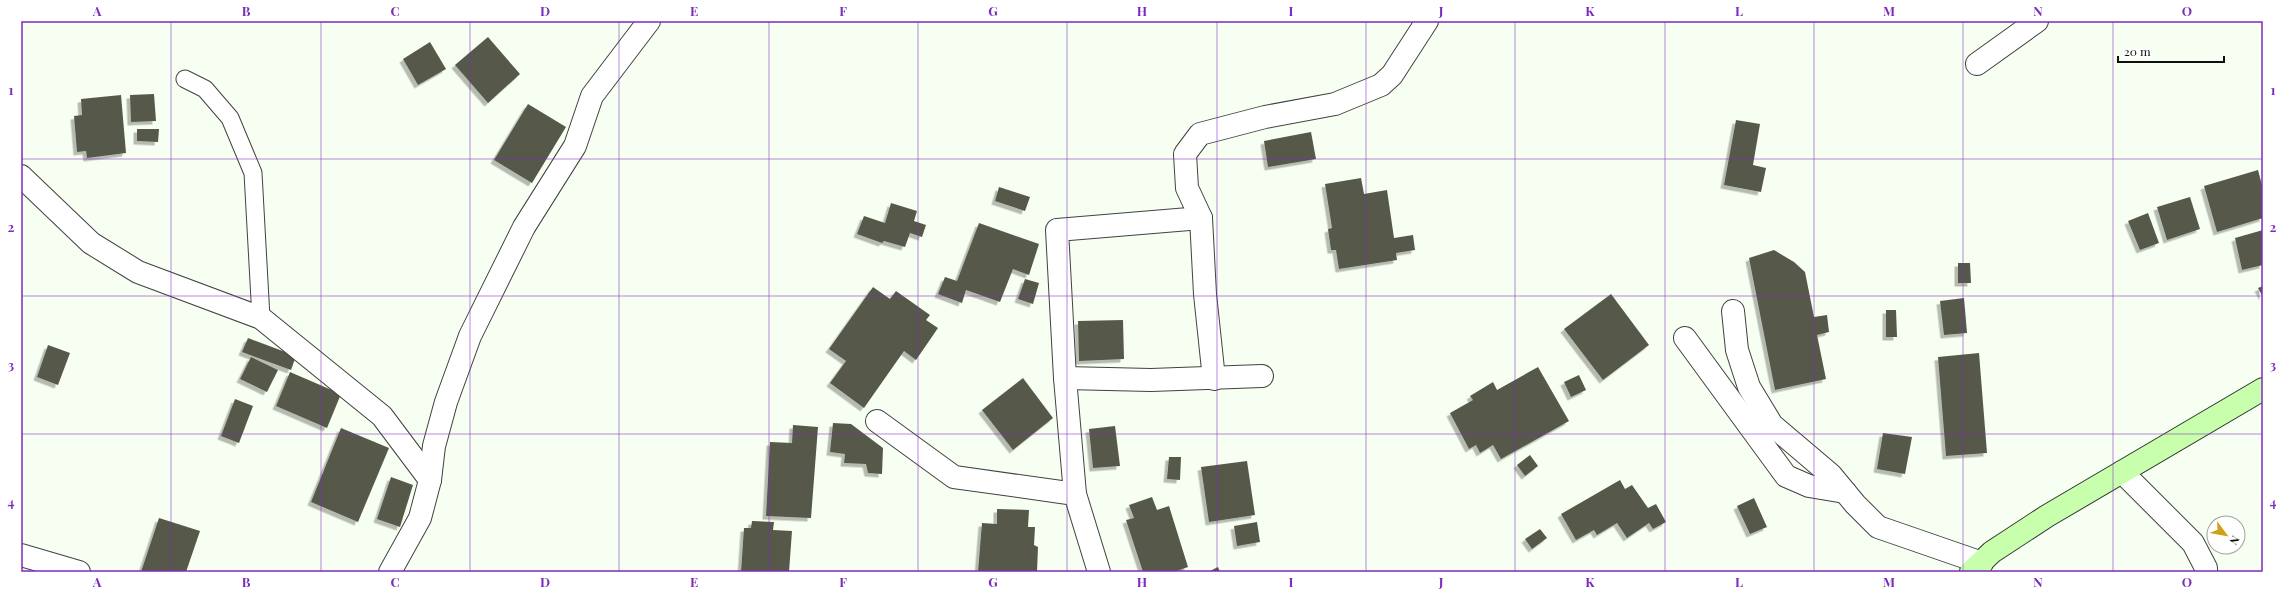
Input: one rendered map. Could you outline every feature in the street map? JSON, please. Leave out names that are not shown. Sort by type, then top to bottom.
[{"type":"street","points":[[390,572],[420,518],[430,480],[436,438],[446,402],[470,336],[524,227],[575,146],[592,96],[649,21]]},
{"type":"street","points":[[1214,379],[1205,294],[1201,218],[1187,188],[1185,154],[1200,134],[1265,117],[1335,104],[1381,85],[1392,74],[1428,21]]},
{"type":"street","points":[[1977,64],[2037,21]]},
{"type":"street","points":[[21,176],[92,243],[138,272],[261,318],[382,416],[430,480]]},
{"type":"street","points":[[1099,572],[1076,494],[1065,378],[1057,230],[1201,218]]},
{"type":"street","points":[[1733,311],[1736,350],[1749,387],[1772,425],[1831,475],[1878,527],[1976,567],[1992,552],[2122,472],[2260,395]]},
{"type":"street","points":[[1685,338],[1786,476],[1808,486],[1845,492]]},
{"type":"street","points":[[1065,378],[1152,380],[1214,379],[1262,376]]},
{"type":"street","points":[[877,421],[954,477],[1076,494]]},
{"type":"street","points":[[2122,472],[2193,543],[2206,572]]},
{"type":"street","points":[[22,557],[80,572]]},
{"type":"lane","points":[[185,79],[205,89],[230,118],[253,173],[261,318]]},
{"type":"building","points":[[488,37],[520,74],[488,103],[455,65]]},
{"type":"building","points":[[430,42],[446,69],[418,85],[403,59]]},
{"type":"building","points":[[154,94],[156,121],[131,122],[130,95]]},
{"type":"building","points":[[121,95],[126,153],[87,158],[86,151],[77,152],[74,116],[82,115],[81,99]]},
{"type":"building","points":[[528,104],[566,127],[532,183],[494,160]]},
{"type":"building","points":[[1736,120],[1760,124],[1753,165],[1766,168],[1761,192],[1724,185]]},
{"type":"building","points":[[137,129],[159,129],[158,142],[137,141]]},
{"type":"building","points":[[1311,132],[1316,159],[1268,167],[1264,141]]},
{"type":"building","points":[[2258,170],[2263,189],[2263,218],[2217,232],[2204,186]]},
{"type":"building","points":[[1361,178],[1364,194],[1387,190],[1394,238],[1413,235],[1415,250],[1396,253],[1397,260],[1339,269],[1336,250],[1331,250],[1328,229],[1332,228],[1325,184]]},
{"type":"building","points":[[999,187],[1030,197],[1025,211],[995,201]]},
{"type":"building","points":[[2190,197],[2200,229],[2167,240],[2157,207]]},
{"type":"building","points":[[891,203],[917,211],[914,221],[926,225],[922,237],[910,233],[905,247],[884,241],[882,243],[857,234],[864,216],[885,223]]},
{"type":"building","points":[[2148,213],[2159,243],[2140,250],[2128,221]]},
{"type":"building","points":[[979,223],[1039,244],[1029,275],[1013,269],[1000,302],[966,290],[962,303],[938,294],[945,277],[957,281]]},
{"type":"building","points":[[2263,230],[2263,265],[2242,270],[2235,238]]},
{"type":"building","points":[[1774,250],[1794,262],[1805,272],[1814,317],[1827,315],[1829,332],[1817,335],[1826,379],[1775,390],[1749,258]]},
{"type":"building","points":[[1958,263],[1970,263],[1971,283],[1958,283]]},
{"type":"building","points":[[1025,279],[1039,283],[1033,304],[1018,299]]},
{"type":"building","points":[[2263,286],[2263,297],[2258,288]]},
{"type":"building","points":[[873,287],[890,299],[896,291],[930,315],[926,320],[938,328],[916,360],[904,351],[864,408],[830,383],[846,361],[829,349]]},
{"type":"building","points":[[1611,294],[1649,345],[1603,380],[1564,329]]},
{"type":"building","points":[[1964,298],[1967,333],[1944,335],[1940,301]]},
{"type":"building","points":[[1886,310],[1896,310],[1897,337],[1886,337]]},
{"type":"building","points":[[1123,320],[1124,359],[1079,361],[1078,321]]},
{"type":"building","points":[[248,338],[296,356],[291,370],[242,352]]},
{"type":"building","points":[[48,345],[70,353],[58,385],[37,377]]},
{"type":"building","points":[[1979,353],[1987,453],[1946,456],[1938,357]]},
{"type":"building","points":[[251,357],[278,370],[267,392],[240,379]]},
{"type":"building","points":[[1538,367],[1569,421],[1501,459],[1493,445],[1480,453],[1476,445],[1469,449],[1450,413],[1473,400],[1470,396],[1493,382],[1497,390]]},
{"type":"building","points":[[290,372],[341,394],[327,428],[276,406]]},
{"type":"building","points":[[1579,375],[1586,390],[1571,397],[1564,382]]},
{"type":"building","points":[[1023,378],[1053,418],[1013,450],[982,410]]},
{"type":"building","points":[[235,399],[253,406],[239,443],[221,436]]},
{"type":"building","points":[[833,423],[851,424],[883,448],[882,474],[868,473],[866,464],[844,463],[845,454],[830,452]]},
{"type":"building","points":[[793,425],[818,427],[811,518],[766,516],[770,442],[792,443]]},
{"type":"building","points":[[1115,426],[1120,466],[1093,468],[1089,429]]},
{"type":"building","points":[[341,428],[389,448],[358,522],[311,502]]},
{"type":"building","points":[[1883,433],[1912,437],[1905,474],[1877,469]]},
{"type":"building","points":[[1530,455],[1538,466],[1525,476],[1517,465]]},
{"type":"building","points":[[1169,457],[1181,457],[1180,480],[1167,479]]},
{"type":"building","points":[[1247,461],[1255,515],[1209,522],[1201,467]]},
{"type":"building","points":[[391,477],[413,485],[400,527],[377,519]]},
{"type":"building","points":[[1620,480],[1625,489],[1632,485],[1648,508],[1656,504],[1666,522],[1653,529],[1649,523],[1627,538],[1617,523],[1597,535],[1594,530],[1576,540],[1561,514]]},
{"type":"building","points":[[1152,497],[1157,510],[1169,506],[1188,567],[1174,572],[1143,572],[1126,520],[1134,518],[1129,505]]},
{"type":"building","points":[[1754,498],[1767,527],[1750,534],[1737,506]]},
{"type":"building","points":[[997,509],[1029,510],[1028,527],[1035,527],[1034,545],[1038,547],[1037,572],[978,572],[982,523],[997,524]]},
{"type":"building","points":[[159,518],[200,531],[186,572],[141,572]]},
{"type":"building","points":[[752,521],[774,522],[773,530],[792,531],[789,572],[741,572],[744,528],[751,528]]},
{"type":"building","points":[[1257,522],[1260,542],[1237,546],[1234,526]]},
{"type":"building","points":[[1540,529],[1547,538],[1532,549],[1525,539]]},
{"type":"building","points":[[1218,567],[1220,572],[1208,572]]}]
